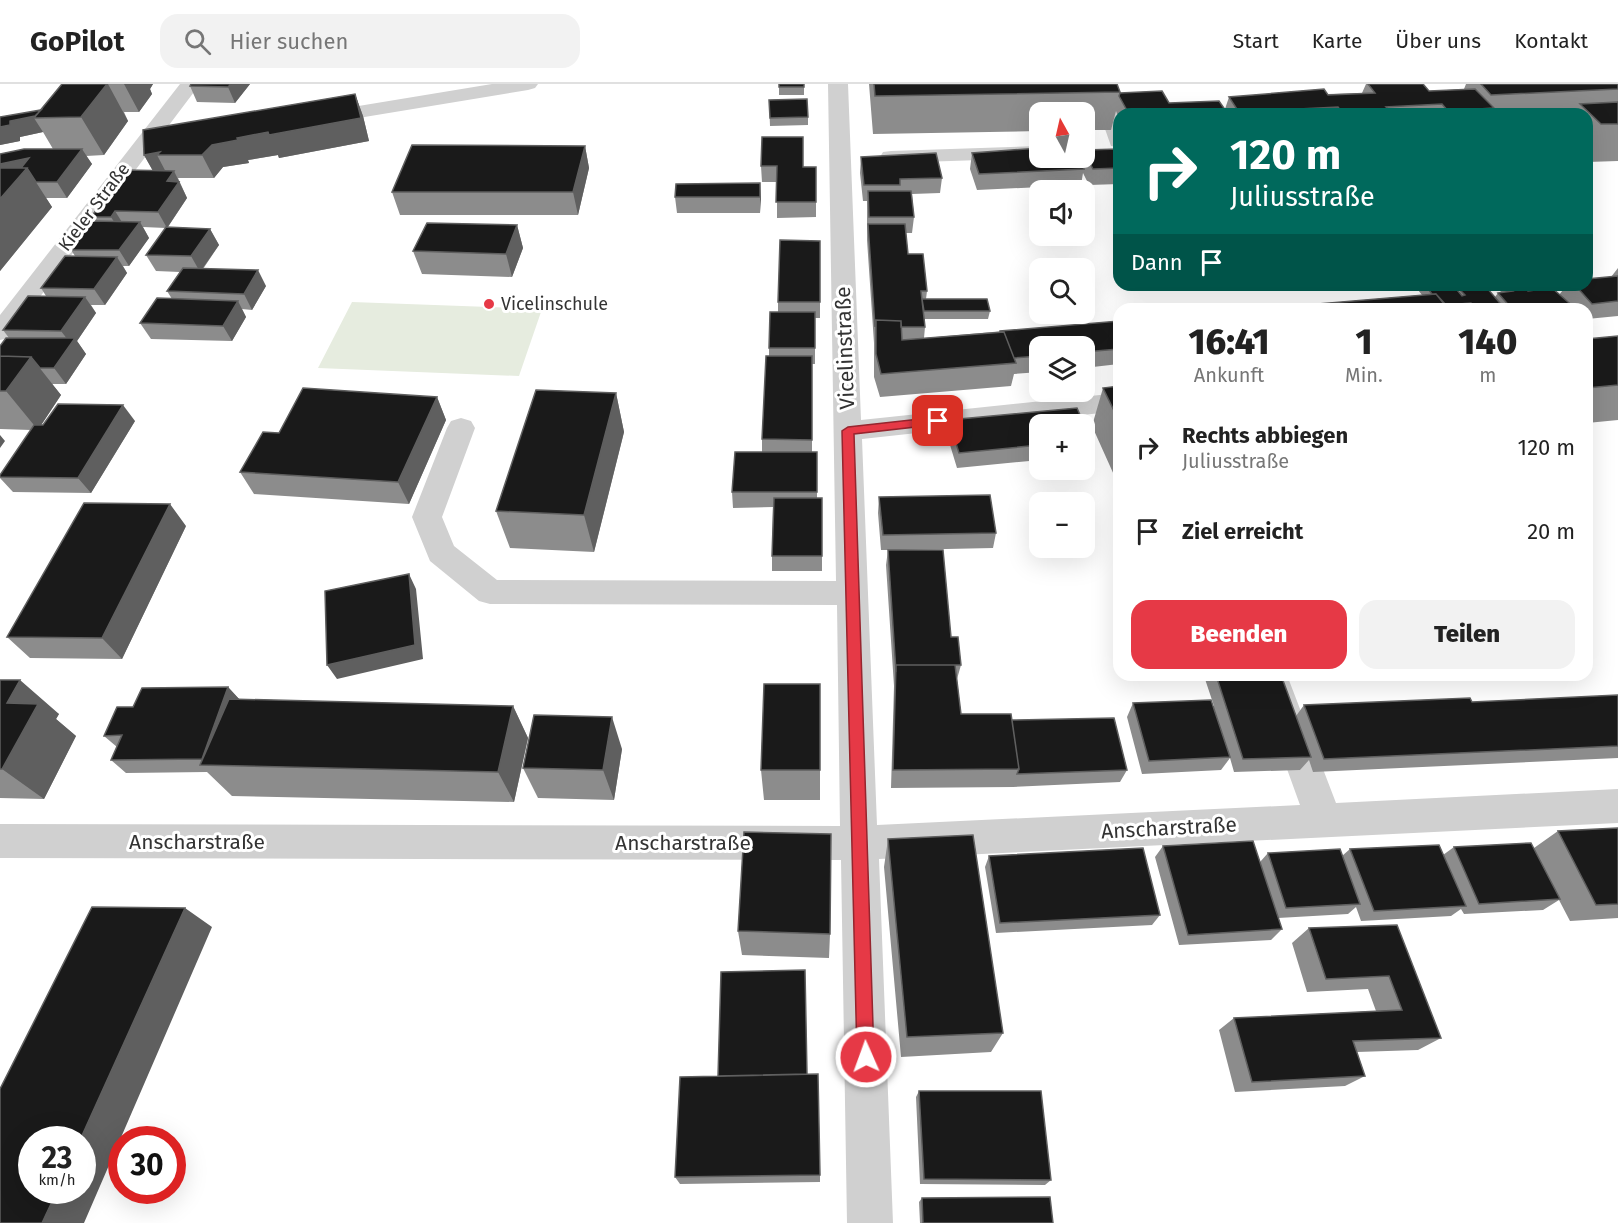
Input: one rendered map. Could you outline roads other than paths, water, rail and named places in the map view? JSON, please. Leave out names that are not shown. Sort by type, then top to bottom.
[{"type":"street","name":"Kieler Straße","points":[[0,332],[190,84]]},
{"type":"street","points":[[298,123],[528,84]]},
{"type":"street","name":"Vicelinstraße","points":[[838,84],[859,158],[848,431],[870,1223]]},
{"type":"street","points":[[1066,84],[1068,93],[1079,103],[1107,107],[1113,124]]},
{"type":"street","points":[[138,151],[206,139]]},
{"type":"street","points":[[1096,150],[1113,150]]},
{"type":"street","points":[[859,158],[1029,152]]},
{"type":"street","points":[[848,431],[1113,403]]},
{"type":"street","points":[[461,428],[427,517],[441,553],[490,592],[853,593]]},
{"type":"street","points":[[1272,681],[1324,820]]},
{"type":"street","name":"Anscharstraße","points":[[0,841],[860,843],[1618,806]]},
{"type":"place","name":"Vicelinschule","points":[[489,304]]}]
